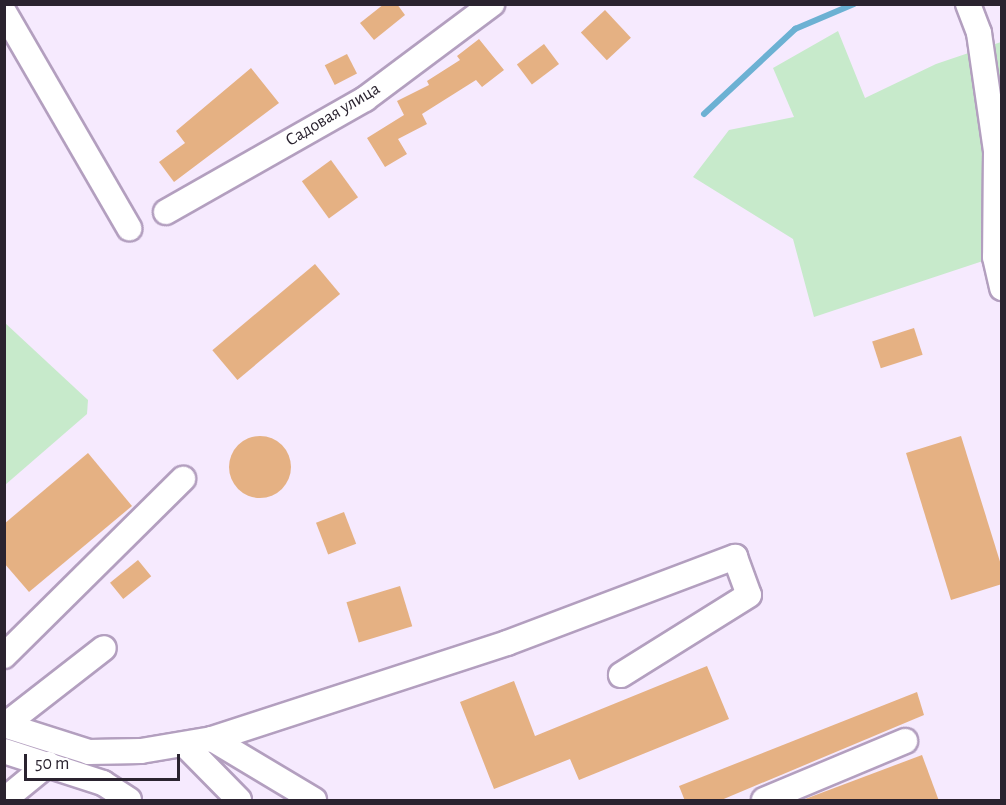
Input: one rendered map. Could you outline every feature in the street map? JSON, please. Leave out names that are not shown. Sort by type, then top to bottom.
[{"type":"street","name":"Садовая улица","points":[[166,212],[365,99],[492,4]]},
{"type":"street","points":[[968,4],[979,33],[996,151],[995,257],[1002,288]]},
{"type":"street","points":[[4,12],[129,228]]},
{"type":"street","points":[[4,656],[183,479]]},
{"type":"street","points":[[5,725],[89,752],[185,745],[212,739],[507,643],[735,557],[749,595],[621,675]]},
{"type":"street","points":[[5,725],[104,648]]},
{"type":"street","points":[[212,739],[314,801]]},
{"type":"street","points":[[764,801],[906,741]]},
{"type":"street","points":[[185,745],[239,801]]},
{"type":"street","points":[[4,751],[103,783],[129,801]]},
{"type":"street","points":[[4,800],[48,764]]},
{"type":"green space","points":[[838,31],[865,98],[936,64],[1001,42],[1001,255],[814,317],[793,239],[693,177],[729,130],[794,117],[773,68]]},
{"type":"green space","points":[[4,322],[88,400],[87,414],[5,485]]},
{"type":"building","points":[[384,4],[397,4],[405,15],[374,40],[360,23]]},
{"type":"building","points":[[605,10],[631,38],[607,60],[581,33]]},
{"type":"building","points":[[479,39],[504,70],[482,87],[476,80],[422,114],[427,124],[398,139],[407,154],[385,167],[367,138],[404,115],[397,101],[429,85],[427,81],[460,60],[457,56]]},
{"type":"building","points":[[544,44],[559,64],[532,84],[517,64]]},
{"type":"building","points":[[347,54],[357,74],[335,85],[325,65]]},
{"type":"building","points":[[251,68],[279,103],[174,182],[159,162],[185,143],[176,131]]},
{"type":"building","points":[[331,160],[358,197],[329,218],[302,181]]},
{"type":"building","points":[[315,264],[340,294],[237,380],[212,350]]},
{"type":"building","points":[[914,328],[923,355],[881,368],[872,342]]},
{"type":"building","points":[[260,436],[272,438],[282,445],[289,455],[291,467],[289,479],[282,489],[272,496],[260,498],[248,496],[238,489],[231,479],[229,467],[231,455],[238,445],[248,438]]},
{"type":"building","points":[[961,436],[1002,568],[1002,584],[951,600],[906,453]]},
{"type":"building","points":[[88,453],[132,506],[29,592],[4,563],[4,524]]},
{"type":"building","points":[[344,512],[356,544],[328,554],[316,523]]},
{"type":"building","points":[[138,560],[151,576],[123,599],[110,583]]},
{"type":"building","points":[[400,586],[412,626],[359,643],[346,602]]},
{"type":"building","points":[[707,666],[729,719],[579,780],[570,759],[494,789],[460,702],[514,681],[535,736]]},
{"type":"building","points":[[917,692],[924,715],[719,801],[685,801],[679,786]]},
{"type":"building","points":[[922,755],[939,801],[806,801],[805,799]]},
{"type":"waterway","points":[[704,114],[795,29],[854,4]]}]
